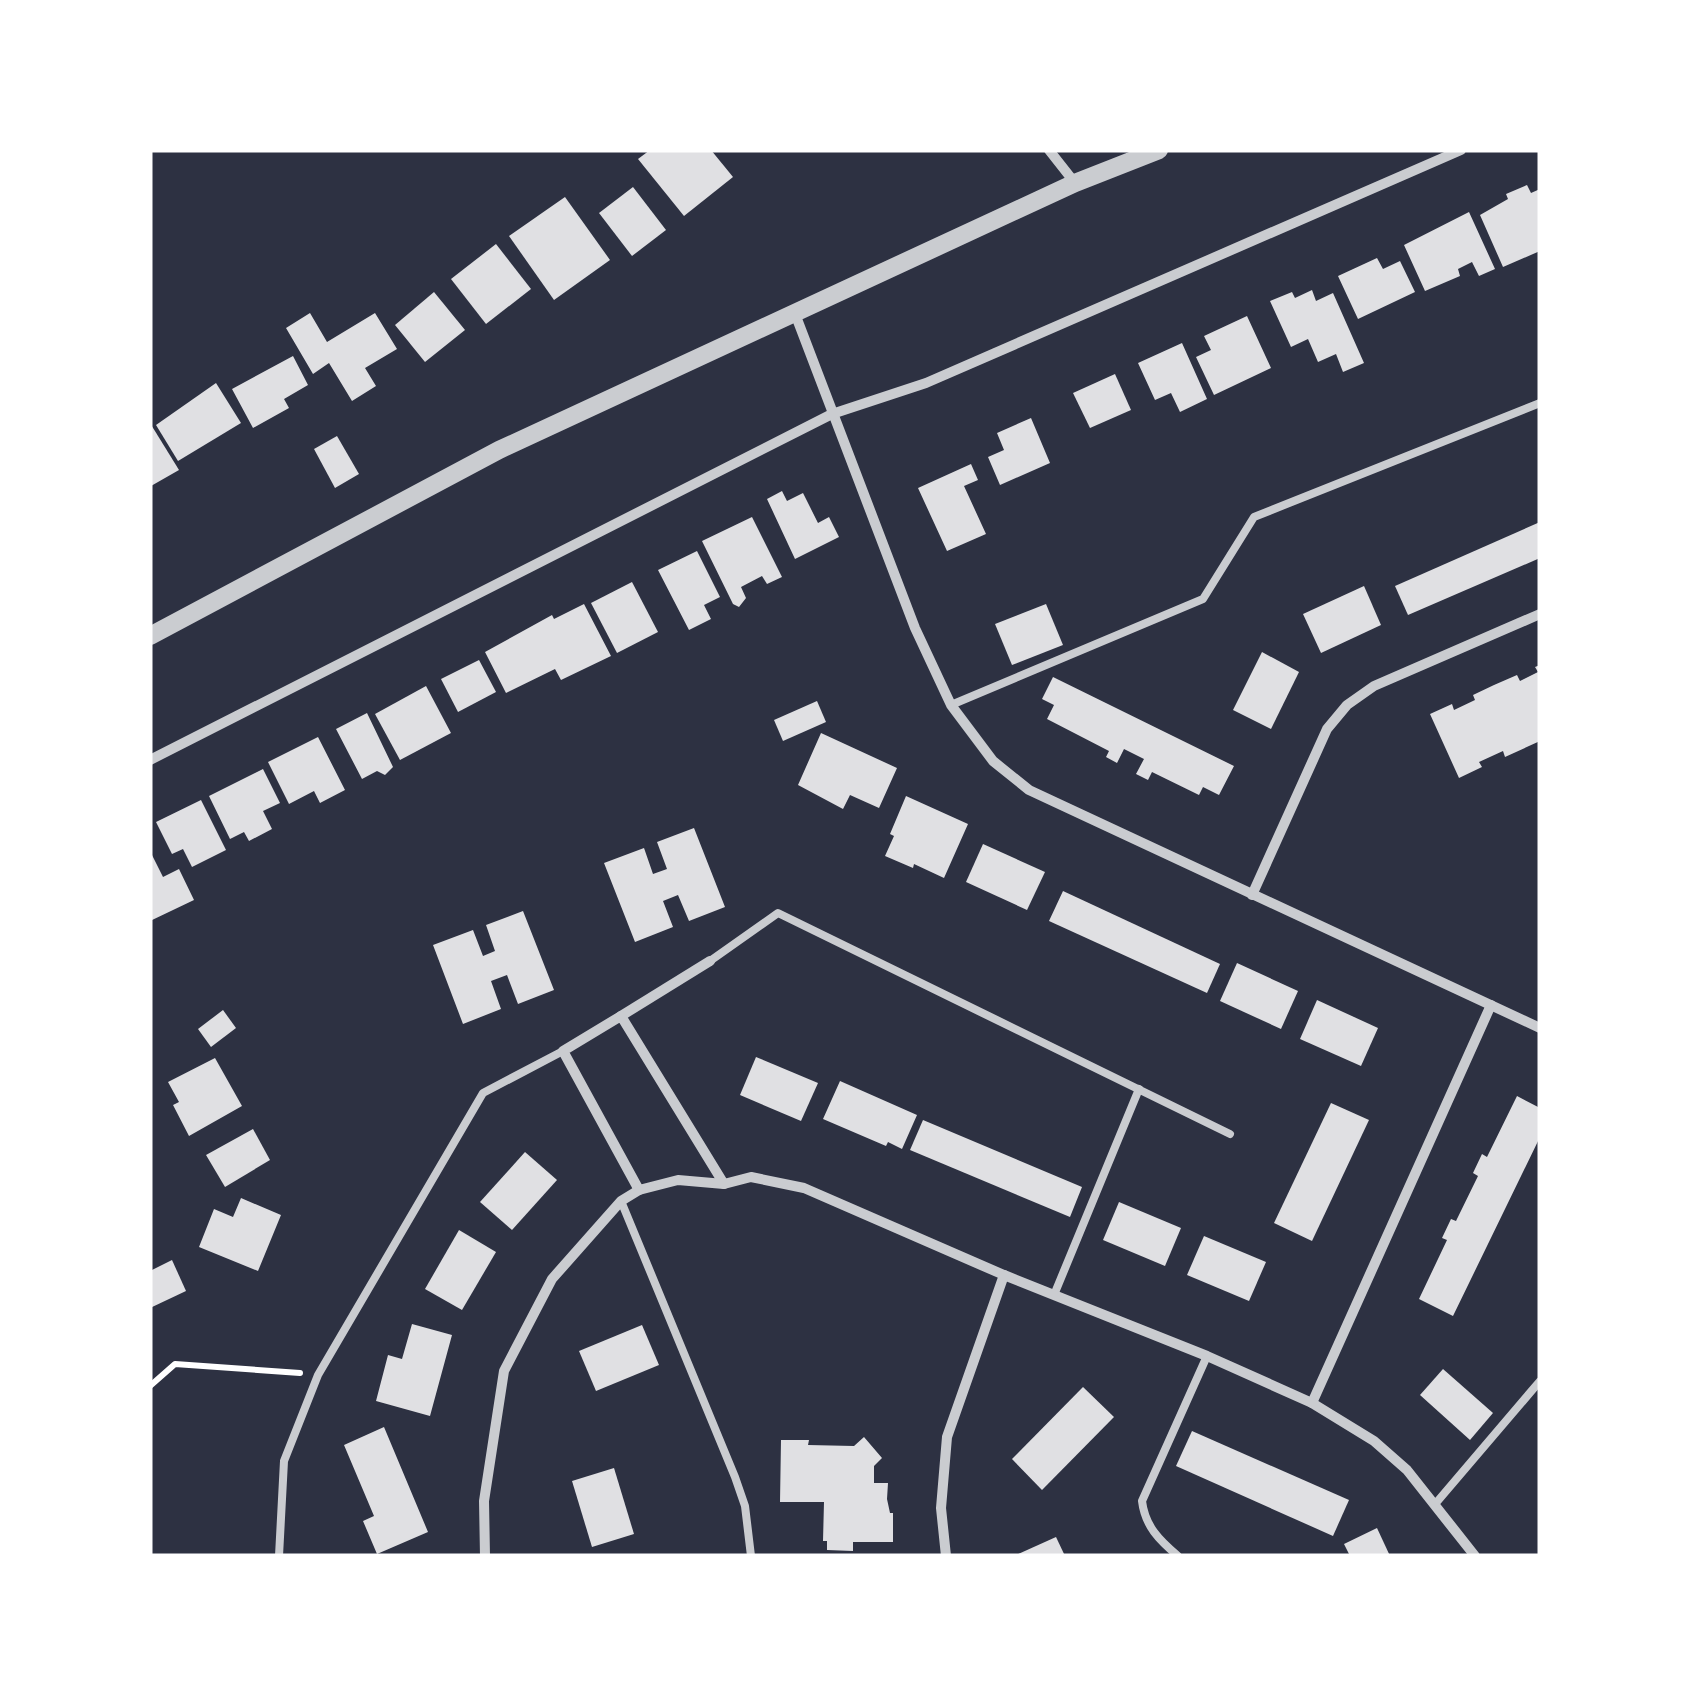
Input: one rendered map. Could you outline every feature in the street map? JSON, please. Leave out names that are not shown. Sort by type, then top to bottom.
[{"type":"street","points":[[1050,150],[1075,183]]},
{"type":"street","points":[[150,636],[500,450],[1075,183],[1159,150]]},
{"type":"street","points":[[150,760],[832,414],[926,383],[1461,150]]},
{"type":"street","points":[[794,312],[915,628],[950,705],[993,761],[1030,790],[1540,1028]]},
{"type":"street","points":[[1252,895],[1327,730],[1347,705],[1374,686],[1540,614]]},
{"type":"street","points":[[638,1190],[563,1051],[710,961]]},
{"type":"street","points":[[1312,1403],[1491,1005]]},
{"type":"street","points":[[622,1016],[724,1184]]},
{"type":"street","points":[[486,1556],[484,1500],[504,1371],[552,1279],[620,1201],[638,1190],[678,1180],[724,1184],[750,1176],[804,1188],[1004,1276],[1207,1356],[1312,1403],[1374,1442],[1407,1470],[1475,1556]]},
{"type":"street","points":[[946,1556],[941,1508],[946,1438],[1004,1276]]},
{"type":"lane","points":[[950,705],[1204,599],[1254,517],[1540,404]]},
{"type":"lane","points":[[710,961],[778,914],[1230,1134]]},
{"type":"lane","points":[[278,1556],[284,1461],[318,1374],[484,1093],[563,1051]]},
{"type":"lane","points":[[1054,1295],[1139,1090]]},
{"type":"lane","points":[[620,1201],[734,1477],[744,1506],[751,1556]]},
{"type":"lane","points":[[1178,1556],[1153,1532],[1144,1517],[1142,1501],[1207,1356]]},
{"type":"lane","points":[[1436,1503],[1540,1381]]},
{"type":"path","points":[[150,1386],[175,1364],[318,1374]]},
{"type":"building","points":[[650,150],[711,150],[733,177],[684,216],[638,159]]},
{"type":"building","points":[[1527,185],[1531,193],[1540,189],[1540,251],[1503,267],[1480,215],[1508,199],[1506,194]]},
{"type":"building","points":[[633,187],[666,230],[632,256],[599,213]]},
{"type":"building","points":[[565,197],[610,260],[554,300],[509,236]]},
{"type":"building","points":[[1469,212],[1495,269],[1479,276],[1472,262],[1458,269],[1460,276],[1425,291],[1404,245]]},
{"type":"building","points":[[496,244],[531,289],[486,324],[451,279]]},
{"type":"building","points":[[1377,258],[1383,269],[1400,261],[1415,292],[1358,319],[1338,276]]},
{"type":"building","points":[[1312,290],[1316,301],[1333,293],[1364,363],[1343,372],[1336,354],[1318,362],[1308,339],[1291,347],[1270,301],[1292,292],[1295,298]]},
{"type":"building","points":[[434,292],[465,330],[425,362],[395,325]]},
{"type":"building","points":[[310,313],[327,342],[375,313],[397,349],[365,368],[376,386],[352,401],[329,363],[313,374],[286,328]]},
{"type":"building","points":[[1247,316],[1271,368],[1214,395],[1196,357],[1211,350],[1204,336]]},
{"type":"building","points":[[1182,343],[1207,399],[1180,412],[1171,393],[1155,400],[1138,363]]},
{"type":"building","points":[[293,356],[308,385],[284,399],[289,408],[253,428],[232,389]]},
{"type":"building","points":[[1115,374],[1131,410],[1090,428],[1073,393]]},
{"type":"building","points":[[216,383],[241,423],[178,461],[156,425]]},
{"type":"building","points":[[1031,418],[1050,463],[1000,485],[988,457],[1004,450],[997,433]]},
{"type":"building","points":[[150,423],[179,470],[151,486],[150,484]]},
{"type":"building","points":[[337,436],[359,474],[335,488],[314,449]]},
{"type":"building","points":[[971,464],[978,480],[964,486],[986,534],[947,551],[918,488]]},
{"type":"building","points":[[782,491],[787,501],[803,493],[818,523],[829,517],[839,537],[795,559],[767,499]]},
{"type":"building","points":[[752,517],[782,577],[767,584],[762,576],[741,587],[746,598],[739,607],[733,604],[702,541]]},
{"type":"building","points":[[1540,522],[1540,558],[1408,615],[1395,586]]},
{"type":"building","points":[[697,551],[720,597],[704,605],[711,619],[689,630],[658,570]]},
{"type":"building","points":[[632,582],[658,632],[617,653],[591,603]]},
{"type":"building","points":[[1364,586],[1381,625],[1321,653],[1303,614]]},
{"type":"building","points":[[584,604],[611,656],[561,680],[555,669],[506,693],[485,652],[552,615],[554,619]]},
{"type":"building","points":[[1046,604],[1063,645],[1012,665],[995,624]]},
{"type":"building","points":[[1262,652],[1299,672],[1271,729],[1233,710]]},
{"type":"building","points":[[479,660],[496,692],[458,712],[441,679]]},
{"type":"building","points":[[1540,665],[1540,741],[1505,757],[1503,751],[1479,762],[1482,767],[1459,778],[1430,714],[1452,704],[1454,710],[1475,700],[1473,695],[1517,675],[1520,681],[1538,672],[1535,667]]},
{"type":"building","points":[[1053,677],[1234,766],[1219,795],[1203,787],[1199,795],[1152,772],[1148,780],[1136,774],[1144,759],[1124,749],[1117,763],[1106,757],[1109,751],[1047,719],[1054,705],[1042,699]]},
{"type":"building","points":[[426,686],[451,733],[400,760],[375,714]]},
{"type":"building","points":[[817,701],[826,722],[783,741],[774,720]]},
{"type":"building","points":[[367,713],[393,767],[385,775],[377,771],[362,779],[336,729]]},
{"type":"building","points":[[821,733],[897,768],[879,808],[850,795],[843,809],[798,785]]},
{"type":"building","points":[[318,737],[345,790],[320,803],[314,791],[289,804],[268,762]]},
{"type":"building","points":[[263,769],[280,803],[263,811],[272,829],[249,841],[244,832],[230,839],[209,796]]},
{"type":"building","points":[[906,796],[968,824],[944,878],[885,856]]},
{"type":"building","points":[[201,800],[226,850],[192,867],[183,849],[172,854],[156,822]]},
{"type":"building","points":[[694,828],[725,907],[689,921],[678,895],[663,901],[673,927],[635,942],[604,863],[644,848],[653,874],[667,869],[657,842]]},
{"type":"building","points":[[983,844],[1045,872],[1027,910],[966,882]]},
{"type":"building","points":[[150,851],[163,877],[179,869],[194,900],[150,921]]},
{"type":"building","points":[[1063,891],[1220,964],[1207,993],[1049,921]]},
{"type":"building","points":[[523,911],[554,990],[518,1004],[507,975],[491,981],[501,1009],[463,1024],[433,945],[473,930],[483,956],[495,951],[486,925]]},
{"type":"building","points":[[1237,963],[1298,991],[1281,1029],[1220,1001]]},
{"type":"building","points":[[1317,1000],[1378,1028],[1361,1066],[1300,1039]]},
{"type":"building","points":[[223,1010],[236,1028],[211,1047],[198,1029]]},
{"type":"building","points":[[756,1057],[818,1083],[801,1121],[740,1095]]},
{"type":"building","points":[[215,1058],[242,1106],[189,1136],[173,1105],[179,1102],[168,1082]]},
{"type":"building","points":[[840,1081],[917,1115],[902,1149],[823,1119]]},
{"type":"building","points":[[1517,1096],[1540,1108],[1540,1137],[1453,1316],[1419,1299],[1447,1240],[1442,1238],[1451,1219],[1456,1221],[1478,1176],[1473,1173],[1482,1154],[1487,1157]]},
{"type":"building","points":[[1331,1103],[1369,1120],[1312,1241],[1274,1223]]},
{"type":"building","points":[[923,1120],[1082,1187],[1070,1217],[910,1150]]},
{"type":"building","points":[[253,1129],[270,1160],[225,1187],[206,1155]]},
{"type":"building","points":[[525,1152],[557,1180],[512,1230],[480,1202]]},
{"type":"building","points":[[241,1198],[281,1215],[258,1271],[199,1247],[214,1209],[233,1217]]},
{"type":"building","points":[[1119,1202],[1181,1228],[1165,1266],[1103,1240]]},
{"type":"building","points":[[459,1230],[496,1252],[462,1310],[425,1289]]},
{"type":"building","points":[[1204,1236],[1266,1262],[1249,1301],[1187,1275]]},
{"type":"building","points":[[172,1260],[186,1291],[150,1308],[150,1271]]},
{"type":"building","points":[[412,1324],[452,1335],[430,1416],[376,1401],[388,1355],[402,1359]]},
{"type":"building","points":[[642,1325],[659,1365],[596,1391],[579,1351]]},
{"type":"building","points":[[1443,1369],[1493,1413],[1470,1440],[1420,1395]]},
{"type":"building","points":[[1083,1387],[1114,1417],[1042,1490],[1012,1459]]},
{"type":"building","points":[[384,1427],[428,1532],[377,1554],[363,1521],[374,1516],[344,1445]]},
{"type":"building","points":[[1192,1431],[1349,1500],[1333,1536],[1176,1466]]},
{"type":"building","points":[[864,1437],[882,1458],[874,1466],[874,1483],[888,1483],[893,1542],[853,1542],[853,1551],[827,1550],[827,1541],[823,1541],[824,1502],[780,1502],[781,1440],[854,1446]]},
{"type":"building","points":[[614,1468],[634,1534],[592,1547],[572,1481]]},
{"type":"building","points":[[1377,1528],[1390,1556],[1350,1556],[1344,1544]]},
{"type":"building","points":[[1056,1537],[1065,1556],[1014,1556]]}]
